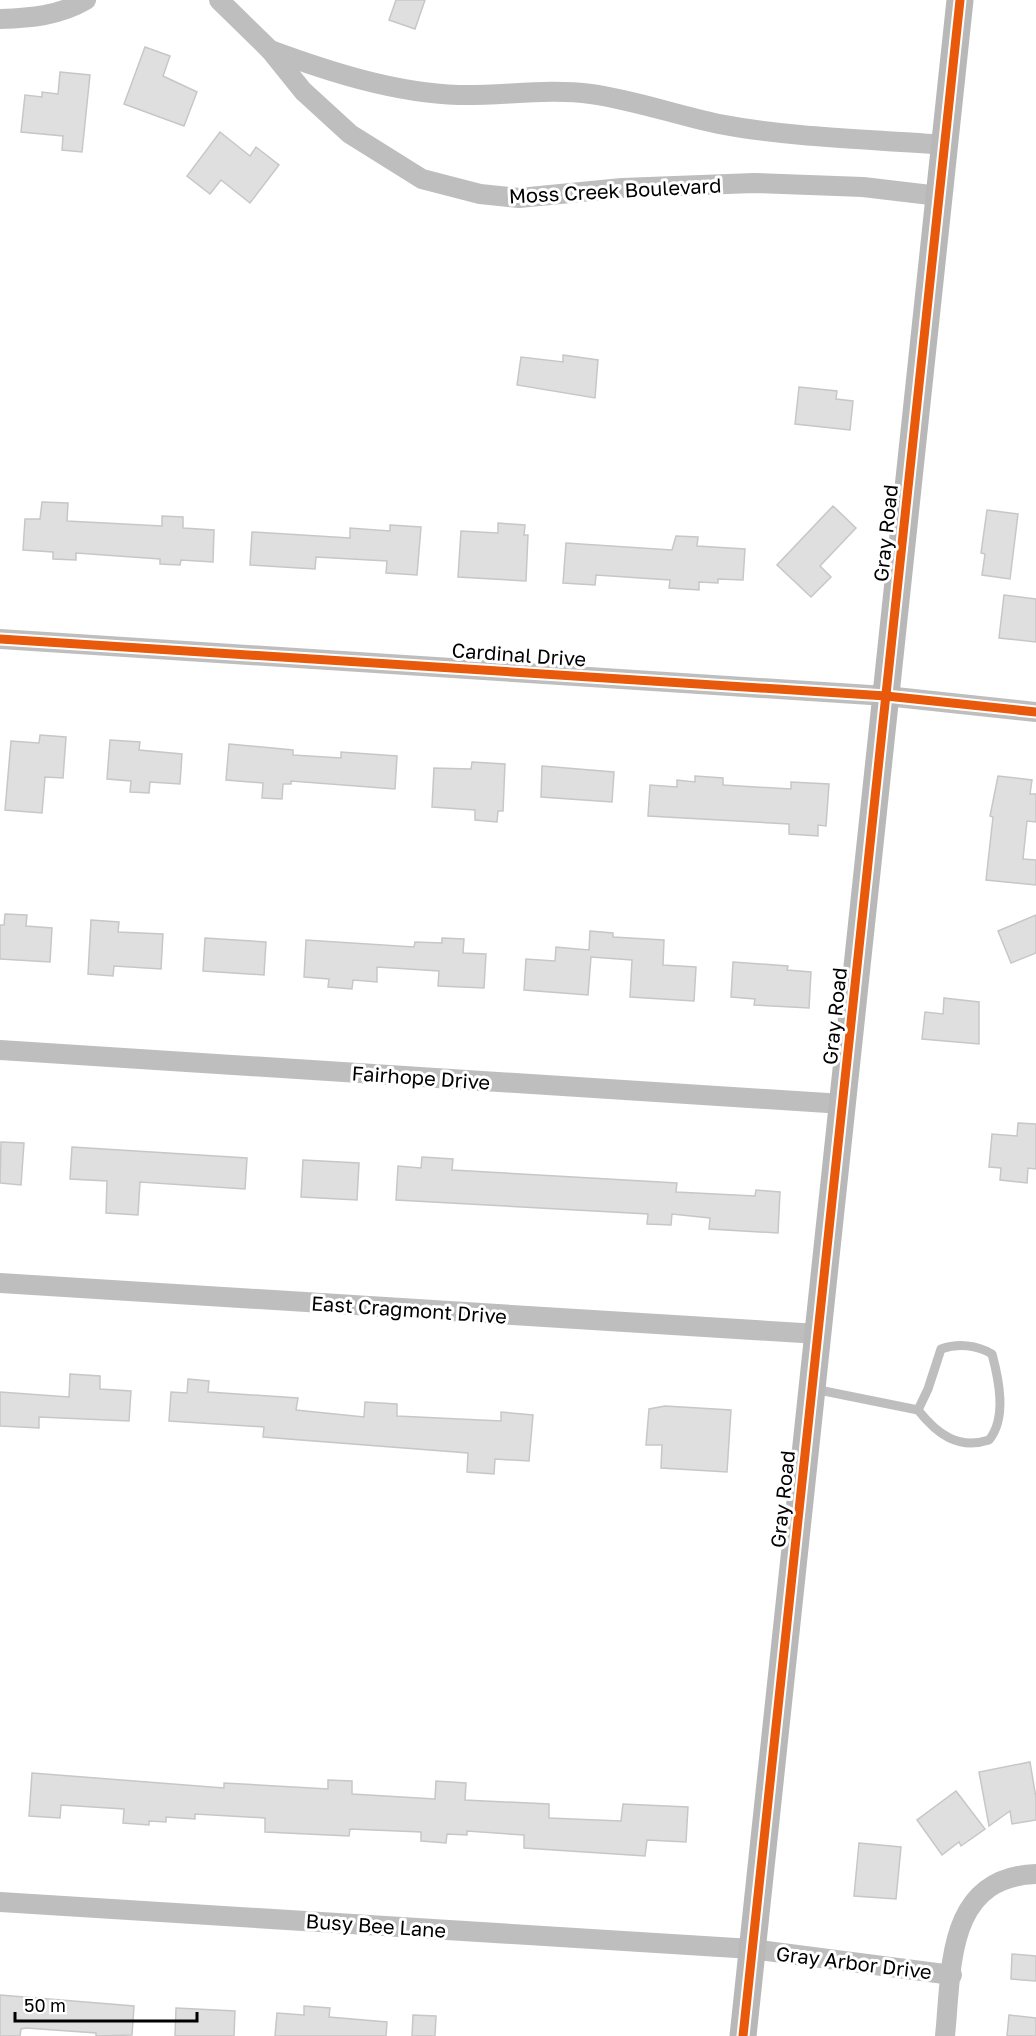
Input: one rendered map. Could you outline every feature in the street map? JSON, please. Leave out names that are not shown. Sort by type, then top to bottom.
[{"type":"street","points":[[0,19],[46,15],[86,0]]},
{"type":"street","name":"Moss Creek Boulevard","points":[[219,0],[270,50],[303,91],[350,134],[422,179],[480,194],[519,198],[622,188],[754,183],[863,188],[939,196]]},
{"type":"street","name":"Gray Road","points":[[743,2036],[960,0]]},
{"type":"street","name":"Moss Creek Boulevard","points":[[270,50],[308,64],[410,90],[459,95],[546,91],[590,94],[719,124],[764,130],[945,145]]},
{"type":"street","name":"Cardinal Drive","points":[[0,639],[886,696],[1036,712]]},
{"type":"street","name":"Fairhope Drive","points":[[0,1050],[843,1104]]},
{"type":"street","name":"East Cragmont Drive","points":[[0,1283],[818,1334]]},
{"type":"street","name":"Gray Arbor Drive","points":[[752,1949],[952,1975],[958,1931],[971,1906],[997,1884],[1018,1875],[1036,1874]]},
{"type":"street","name":"Busy Bee Lane","points":[[0,1902],[752,1949]]},
{"type":"street","points":[[945,2036],[952,1975]]},
{"type":"lane","points":[[812,1389],[918,1410],[931,1427],[947,1439],[976,1444],[989,1440],[999,1424],[996,1369],[992,1354],[980,1347],[951,1345],[941,1349],[928,1389],[918,1410]]},
{"type":"building","points":[[396,0],[425,0],[415,29],[389,20]]},
{"type":"building","points":[[145,47],[170,56],[163,76],[197,92],[184,126],[124,104]]},
{"type":"building","points":[[60,72],[90,75],[82,152],[62,150],[63,136],[21,132],[25,95],[42,97],[42,92],[58,94]]},
{"type":"building","points":[[220,132],[250,156],[256,147],[279,165],[250,203],[221,180],[210,194],[187,176]]},
{"type":"building","points":[[563,355],[598,360],[595,398],[517,385],[521,357],[563,362]]},
{"type":"building","points":[[799,387],[837,391],[836,399],[853,401],[850,430],[795,424]]},
{"type":"building","points":[[42,502],[68,503],[67,521],[162,526],[162,516],[183,517],[183,528],[214,530],[213,562],[181,560],[180,565],[160,564],[160,559],[76,553],[76,560],[53,559],[53,552],[23,550],[25,519],[40,519]]},
{"type":"building","points":[[833,506],[856,528],[820,566],[831,577],[811,597],[777,565]]},
{"type":"building","points":[[987,510],[1018,514],[1010,579],[982,575],[985,554],[981,553]]},
{"type":"building","points":[[498,523],[525,525],[524,535],[528,535],[526,581],[458,577],[461,531],[498,533]]},
{"type":"building","points":[[390,525],[421,527],[417,575],[386,573],[387,561],[316,557],[315,569],[250,565],[252,532],[350,538],[350,528],[390,531]]},
{"type":"building","points":[[676,536],[698,537],[697,546],[745,549],[743,580],[718,579],[718,583],[699,582],[699,590],[669,588],[670,580],[596,575],[595,585],[563,583],[566,543],[672,550]]},
{"type":"building","points":[[1004,595],[1036,599],[1036,642],[999,638]]},
{"type":"building","points":[[40,735],[66,737],[63,778],[45,777],[42,813],[5,810],[11,741],[39,743]]},
{"type":"building","points":[[110,740],[140,742],[139,750],[182,754],[180,784],[150,782],[149,793],[130,792],[131,781],[107,779]]},
{"type":"building","points":[[229,744],[293,750],[293,755],[341,758],[341,752],[397,756],[395,789],[291,781],[291,784],[283,784],[282,799],[262,798],[263,783],[226,780]]},
{"type":"building","points":[[472,762],[505,764],[503,811],[498,811],[497,822],[475,820],[475,810],[432,807],[434,768],[471,769]]},
{"type":"building","points":[[542,766],[614,772],[612,802],[541,797]]},
{"type":"building","points":[[695,776],[723,778],[723,785],[791,789],[791,782],[829,784],[826,826],[818,825],[818,836],[789,834],[789,824],[648,816],[650,785],[677,787],[677,780],[695,782]]},
{"type":"building","points":[[998,776],[1032,780],[1030,794],[1036,794],[1036,822],[1027,821],[1023,859],[1036,860],[1036,885],[986,880],[993,817],[990,816]]},
{"type":"building","points":[[5,914],[27,915],[26,926],[52,928],[50,962],[0,959],[0,925],[4,925]]},
{"type":"building","points":[[1036,915],[1036,953],[1011,963],[998,931]]},
{"type":"building","points":[[91,920],[119,922],[118,932],[163,934],[161,969],[114,966],[113,976],[88,974]]},
{"type":"building","points":[[590,931],[613,933],[613,937],[664,940],[663,965],[696,967],[694,1001],[630,997],[632,960],[591,957],[588,995],[524,990],[526,959],[555,961],[556,947],[589,950]]},
{"type":"building","points":[[205,938],[266,942],[264,975],[203,971]]},
{"type":"building","points":[[442,938],[464,939],[463,953],[486,954],[484,988],[438,986],[439,971],[377,967],[377,982],[353,980],[352,989],[328,987],[329,979],[304,977],[306,940],[414,947],[415,942],[442,943]]},
{"type":"building","points":[[733,962],[788,966],[787,970],[811,972],[809,1008],[754,1005],[755,999],[731,997]]},
{"type":"building","points":[[944,998],[979,1002],[979,1044],[922,1039],[925,1012],[943,1014]]},
{"type":"building","points":[[1018,1123],[1036,1124],[1036,1169],[1028,1168],[1027,1183],[1000,1180],[1001,1168],[989,1167],[992,1134],[1017,1136]]},
{"type":"building","points":[[1,1142],[24,1143],[21,1185],[0,1183]]},
{"type":"building","points":[[72,1147],[247,1158],[245,1189],[140,1182],[138,1215],[106,1213],[107,1181],[70,1179]]},
{"type":"building","points":[[422,1157],[453,1159],[452,1170],[677,1183],[676,1192],[755,1196],[756,1190],[780,1192],[778,1233],[709,1229],[710,1218],[672,1214],[671,1225],[647,1224],[648,1214],[396,1200],[398,1166],[421,1168]]},
{"type":"building","points":[[303,1160],[359,1163],[357,1200],[301,1197]]},
{"type":"building","points":[[70,1374],[100,1376],[100,1389],[131,1391],[129,1421],[39,1417],[39,1428],[0,1426],[0,1392],[69,1397]]},
{"type":"building","points":[[188,1379],[209,1381],[208,1392],[298,1398],[296,1410],[364,1417],[365,1402],[397,1404],[397,1416],[501,1421],[501,1412],[533,1415],[529,1461],[495,1459],[494,1474],[467,1472],[468,1453],[263,1437],[264,1427],[169,1421],[171,1392],[187,1393]]},
{"type":"building","points":[[665,1406],[731,1410],[727,1472],[661,1468],[662,1445],[646,1445],[649,1409]]},
{"type":"building","points":[[1030,1762],[1036,1798],[1036,1820],[1012,1824],[1010,1811],[989,1826],[979,1772]]},
{"type":"building","points":[[32,1773],[224,1788],[224,1783],[328,1789],[328,1780],[352,1781],[352,1794],[435,1799],[436,1781],[466,1783],[465,1800],[549,1804],[549,1818],[621,1821],[623,1804],[688,1807],[686,1842],[647,1840],[645,1856],[524,1848],[524,1835],[467,1831],[467,1835],[447,1834],[446,1843],[421,1841],[421,1832],[350,1829],[349,1836],[265,1832],[265,1818],[195,1814],[195,1819],[166,1817],[166,1822],[149,1821],[149,1825],[123,1823],[124,1809],[61,1805],[60,1818],[29,1816]]},
{"type":"building","points":[[956,1791],[985,1829],[961,1846],[959,1842],[942,1855],[917,1820]]},
{"type":"building","points":[[859,1843],[901,1847],[896,1899],[854,1896]]},
{"type":"building","points":[[1012,1954],[1036,1956],[1036,1981],[1011,1979]]},
{"type":"building","points":[[0,1995],[134,2006],[132,2035],[96,2036],[96,2033],[26,2028],[21,2029],[20,2036],[0,2036]]},
{"type":"building","points":[[304,2006],[330,2008],[329,2017],[387,2022],[386,2036],[275,2036],[277,2013],[304,2015]]},
{"type":"building","points":[[176,2008],[235,2011],[234,2036],[175,2036]]},
{"type":"building","points":[[413,2015],[436,2016],[435,2036],[412,2036]]},
{"type":"building","points":[[1009,2015],[1036,2018],[1036,2036],[1007,2036]]},
{"type":"cycle path","points":[[743,2036],[960,0]]},
{"type":"cycle path","points":[[0,639],[886,696],[1036,712]]}]
